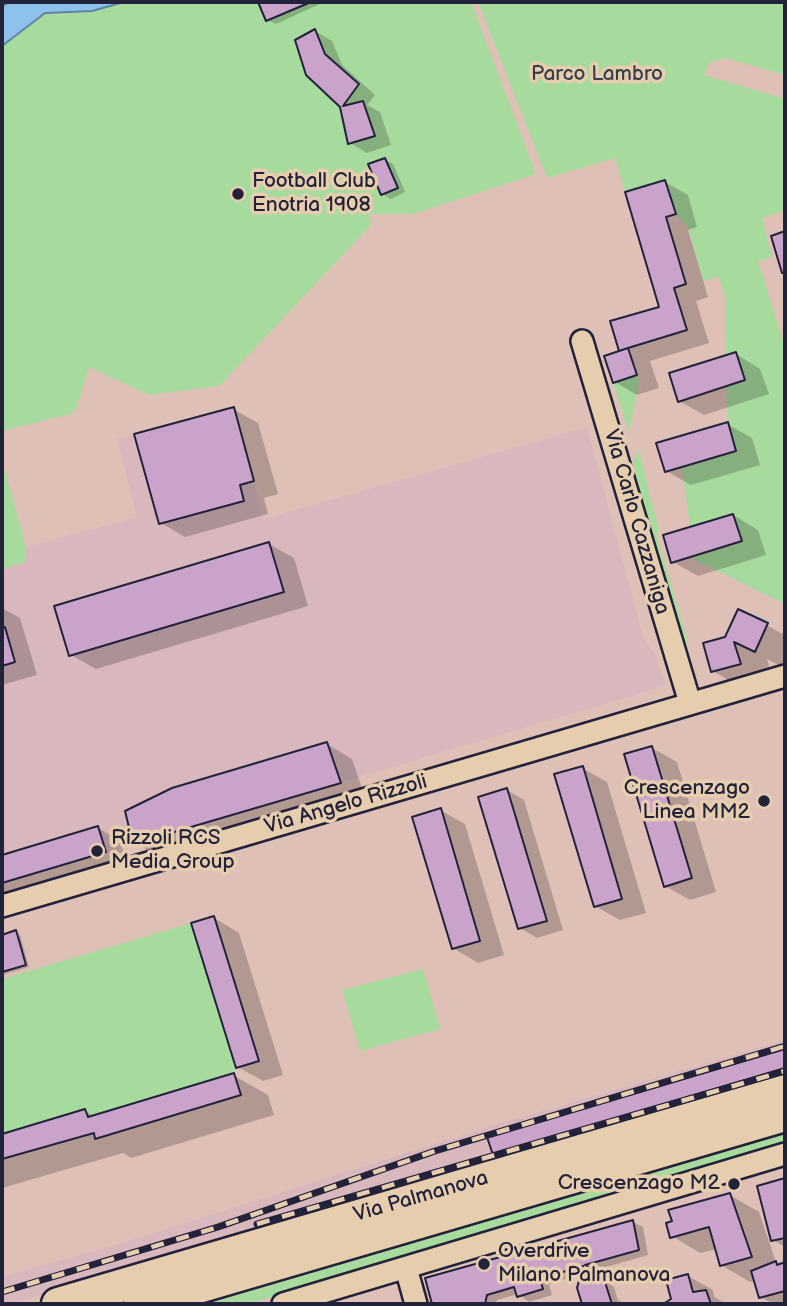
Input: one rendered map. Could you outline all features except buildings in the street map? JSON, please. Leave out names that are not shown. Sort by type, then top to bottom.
[{"type":"highway","name":"Via Palmanova","points":[[58,1304],[785,1091]]},
{"type":"highway","name":"Via Palmanova","points":[[140,1304],[785,1115]]},
{"type":"street","name":"Via Carlo Cazzaniga","points":[[582,341],[690,704]]},
{"type":"street","name":"Via Angelo Rizzoli","points":[[2,906],[785,676]]},
{"type":"street","points":[[283,1304],[785,1154]]},
{"type":"street","points":[[406,1268],[416,1304]]},
{"type":"shaded area","points":[[234,407],[264,519],[587,427],[643,637],[657,658],[665,686],[2,883],[2,569],[26,562],[26,547],[137,517],[117,439]]},
{"type":"shaded area","points":[[785,1040],[785,1077],[11,1304],[2,1304],[2,1277],[119,1244],[485,1128]]},
{"type":"green space","name":"Football Club Enotria 1908","points":[[124,2],[471,2],[536,174],[413,214],[369,214],[371,225],[219,386],[149,395],[89,367],[76,409],[70,414],[2,431],[2,46],[45,13],[92,11]]},
{"type":"green space","name":"Parco Lambro","points":[[478,2],[785,2],[785,75],[725,58],[709,63],[704,75],[785,99],[785,210],[762,218],[772,257],[758,261],[785,347],[785,604],[695,560],[693,556],[742,541],[733,514],[690,527],[682,467],[736,451],[728,422],[726,386],[745,380],[725,356],[726,301],[719,277],[703,281],[688,228],[676,214],[665,180],[625,192],[615,158],[547,178]]},
{"type":"green space","points":[[637,375],[639,382],[629,432],[613,383]]},
{"type":"green space","points":[[639,450],[659,530],[657,536],[688,643],[681,645],[629,470]]},
{"type":"green space","points":[[2,460],[26,547],[26,562],[2,569]]},
{"type":"green space","points":[[191,923],[236,1068],[234,1073],[88,1117],[85,1109],[2,1134],[2,979]]},
{"type":"green space","points":[[423,969],[440,1029],[360,1051],[342,990]]},
{"type":"green space","points":[[785,1130],[785,1146],[247,1304],[191,1304]]},
{"type":"water","points":[[10,2],[124,2],[92,11],[45,13],[2,46],[2,6]]},
{"type":"railway","points":[[2,1292],[218,1227],[435,1151],[785,1046]]},
{"type":"railway","points":[[257,1224],[785,1071]]},
{"type":"place","name":"Football Club Enotria 1908","points":[[238,194]]},
{"type":"place","name":"Crescenzago Linea MM2","points":[[764,801]]},
{"type":"place","name":"Rizzoli RCS Media Group","points":[[97,851]]},
{"type":"place","name":"Crescenzago M2","points":[[734,1184]]},
{"type":"place","name":"Overdrive Milano Palmanova","points":[[484,1264]]}]
